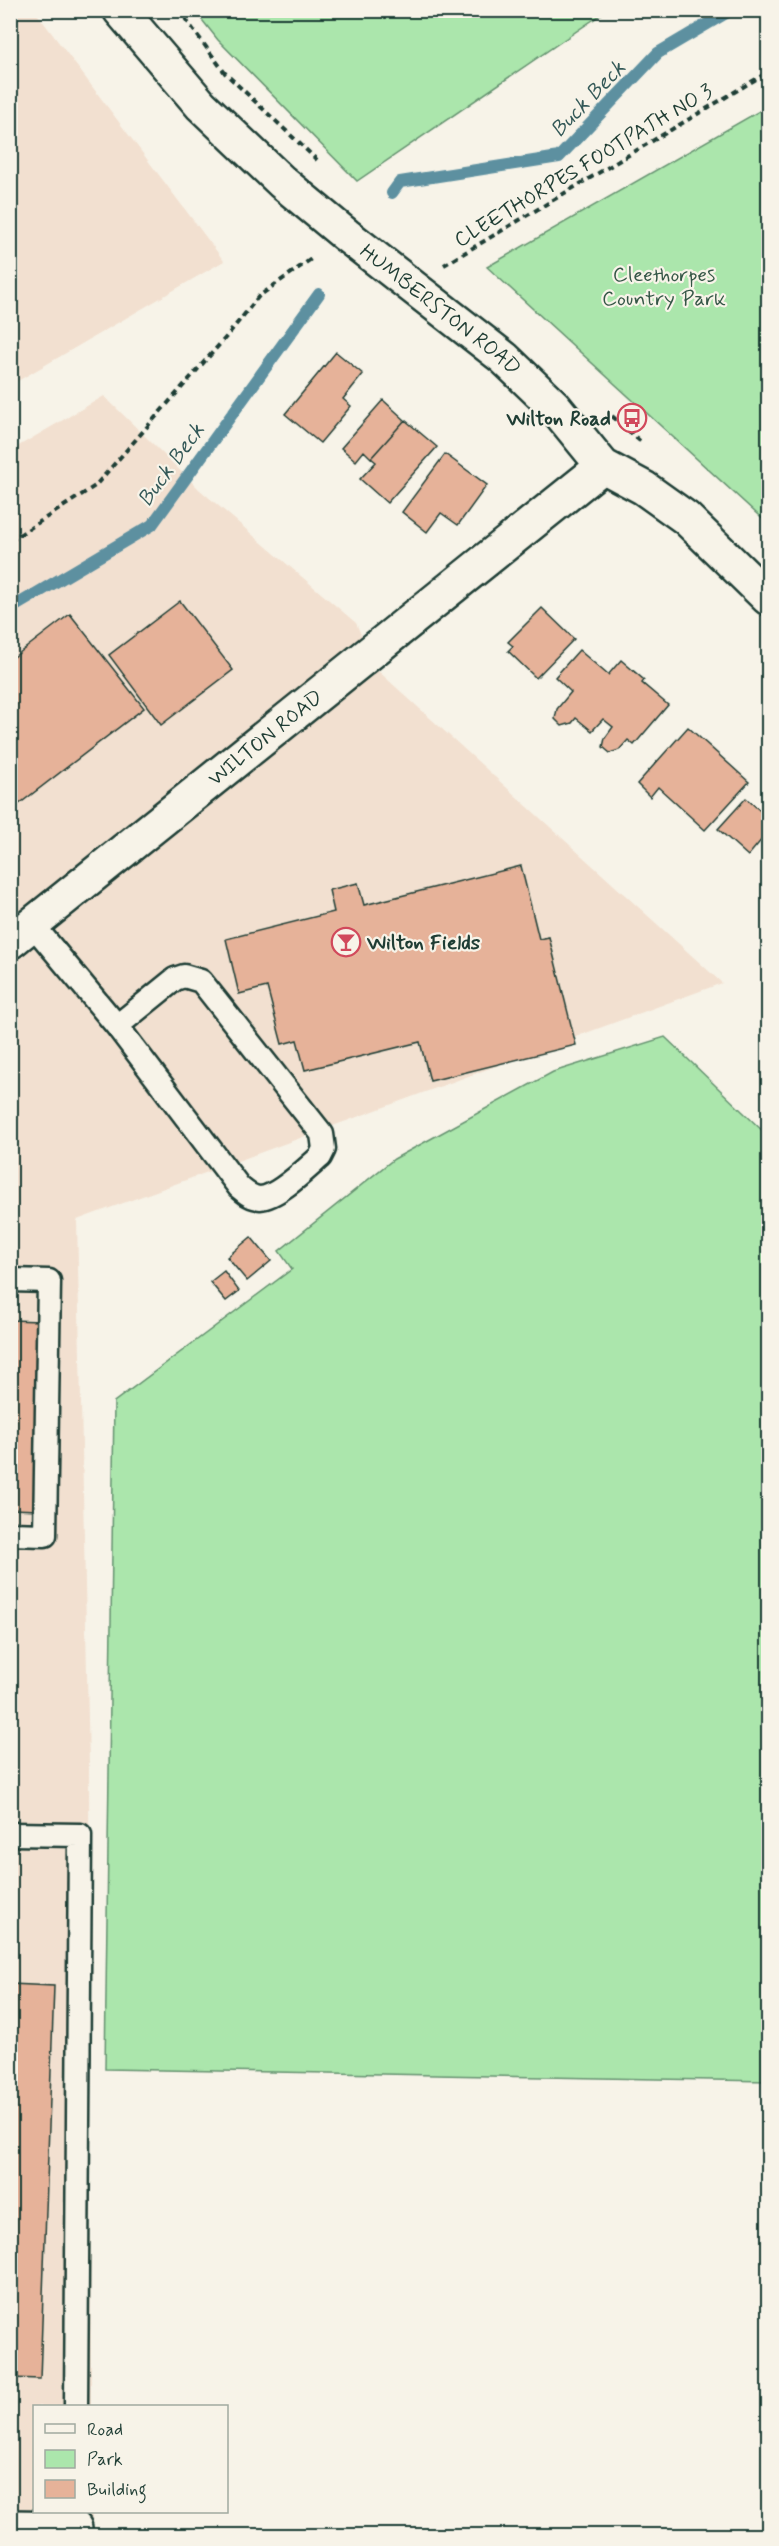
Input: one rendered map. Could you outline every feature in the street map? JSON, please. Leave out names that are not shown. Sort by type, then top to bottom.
[{"type":"main road","name":"HUMBERSTON ROAD","points":[[120,10],[201,105],[282,182],[504,358],[554,406],[603,466],[644,488],[686,518],[768,598]]},
{"type":"main road","name":"WILTON ROAD","points":[[22,933],[603,466]]},
{"type":"main road","points":[[10,2527],[75,2525]]},
{"type":"lane","points":[[22,933],[117,1026],[239,1187],[249,1195],[259,1198],[273,1195],[320,1158],[324,1149],[322,1134],[201,981],[184,976],[175,979],[117,1026]]},
{"type":"lane","points":[[10,1280],[49,1281],[45,1535],[10,1534]]},
{"type":"lane","points":[[10,1834],[80,1835],[76,2405]]},
{"type":"path","points":[[179,10],[225,73]]},
{"type":"path","name":"CLEETHORPES FOOTPATH NO 3","points":[[415,288],[446,264],[768,72]]},
{"type":"path","points":[[10,541],[95,486],[227,336],[259,296],[346,235]]},
{"type":"shaded area","points":[[10,11],[35,11],[224,261],[11,385]]},
{"type":"shaded area","points":[[104,396],[200,490],[356,623],[376,669],[722,983],[77,1220],[89,1764],[91,2405],[33,2405],[33,2513],[92,2513],[92,2536],[10,2535],[10,451]]},
{"type":"green space","points":[[195,11],[606,11],[357,181],[218,40]]},
{"type":"green space","name":"Cleethorpes Country Park","points":[[768,106],[768,524],[487,267]]},
{"type":"green space","points":[[665,1037],[768,1136],[768,2081],[105,2069],[114,1402],[292,1269],[279,1251],[394,1159],[553,1072]]},
{"type":"building","points":[[336,352],[363,374],[343,399],[351,406],[320,443],[285,414]]},
{"type":"building","points":[[383,400],[405,420],[371,458],[364,451],[356,461],[341,448]]},
{"type":"building","points":[[405,420],[437,447],[387,503],[360,479],[376,462],[371,458]]},
{"type":"building","points":[[445,454],[487,485],[458,525],[441,513],[427,532],[402,512]]},
{"type":"building","points":[[180,601],[233,670],[161,725],[109,655]]},
{"type":"building","points":[[542,608],[574,639],[536,678],[508,651],[513,646],[508,642]]},
{"type":"building","points":[[70,614],[144,708],[10,811],[10,660]]},
{"type":"building","points":[[579,650],[608,675],[621,660],[644,680],[642,683],[668,705],[634,745],[628,740],[619,750],[610,753],[603,747],[605,738],[613,727],[603,719],[592,731],[576,718],[572,723],[562,726],[555,719],[557,709],[571,692],[555,677]]},
{"type":"building","points":[[688,727],[749,782],[705,830],[658,787],[650,797],[637,784]]},
{"type":"building","points":[[746,798],[768,818],[768,832],[748,856],[718,829]]},
{"type":"building","points":[[768,855],[768,868],[762,862]]},
{"type":"building","points":[[521,866],[539,939],[549,937],[576,1045],[430,1081],[420,1042],[305,1070],[297,1040],[282,1044],[267,987],[239,994],[226,939],[334,912],[329,890],[358,883],[364,905]]},
{"type":"building","points":[[251,1237],[271,1261],[247,1281],[227,1257]]},
{"type":"building","points":[[224,1271],[239,1291],[226,1301],[210,1282]]},
{"type":"building","points":[[10,1320],[40,1321],[39,1510],[10,1509]]},
{"type":"building","points":[[10,1984],[54,1986],[40,2379],[10,2378]]},
{"type":"waterway","name":"Buck Beck","points":[[392,193],[400,182],[559,157],[658,53],[731,10]]},
{"type":"waterway","name":"Buck Beck","points":[[10,609],[152,525],[319,294]]},
{"type":"place","name":"Wilton Road","points":[[632,418]]},
{"type":"place","name":"Wilton Fields","points":[[346,942]]}]
